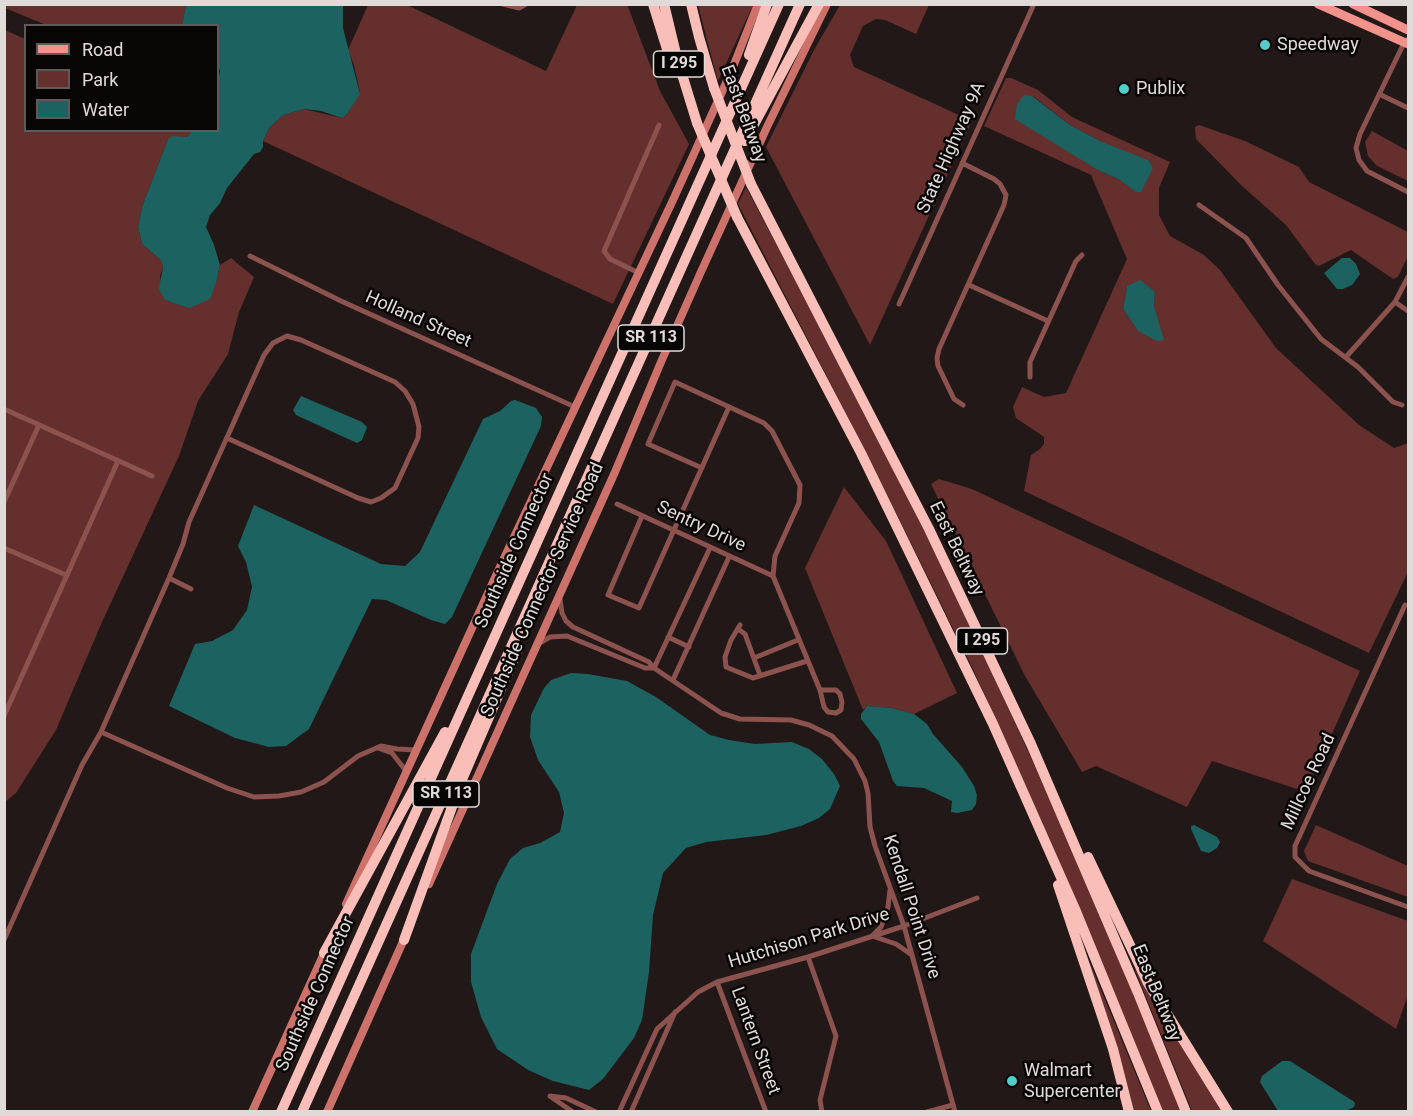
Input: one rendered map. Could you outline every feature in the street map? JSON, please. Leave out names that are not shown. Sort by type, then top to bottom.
[{"type":"highway","points":[[653,4],[672,63],[691,105]]},
{"type":"highway","name":"I 295","points":[[664,4],[691,105],[737,217],[825,382],[993,724],[1087,938],[1158,1112]]},
{"type":"highway","name":"East Beltway","points":[[691,4],[714,87],[751,184],[929,529],[1031,744],[1120,950],[1186,1112]]},
{"type":"highway","points":[[744,81],[749,57],[767,4]]},
{"type":"highway","name":"Southside Connector","points":[[281,1112],[779,4]]},
{"type":"highway","name":"Southside Connector","points":[[302,1112],[800,4]]},
{"type":"highway","points":[[713,199],[819,4]]},
{"type":"highway","points":[[404,940],[461,782],[589,476]]},
{"type":"highway","points":[[324,953],[451,721],[464,705]]},
{"type":"highway","points":[[1031,744],[1064,803],[1148,983],[1228,1112]]},
{"type":"highway","points":[[1040,831],[1113,1049],[1129,1112]]},
{"type":"main road","points":[[1318,4],[1407,42]]},
{"type":"main road","points":[[1353,4],[1408,30]]},
{"type":"street","points":[[503,4],[519,8],[526,4]]},
{"type":"street","name":"Southside Connector","points":[[252,1112],[406,771],[673,200],[731,72],[758,4]]},
{"type":"street","name":"Southside Connector Service Road","points":[[327,1112],[615,472],[661,362],[826,4]]},
{"type":"street","name":"State Highway 9A","points":[[899,304],[1034,4]]},
{"type":"street","points":[[1407,42],[1357,141],[1359,160],[1372,175],[1408,192]]},
{"type":"street","points":[[1379,94],[1408,108]]},
{"type":"street","points":[[639,273],[610,259],[605,254],[605,247],[659,124]]},
{"type":"street","points":[[962,163],[994,179],[1006,195],[1004,205],[937,358],[938,366],[954,399],[963,405]]},
{"type":"street","points":[[1199,205],[1246,238],[1278,285],[1321,339],[1346,357],[1393,402],[1402,405]]},
{"type":"street","points":[[1030,376],[1030,362],[1076,261],[1082,255]]},
{"type":"street","name":"Holland Street","points":[[250,256],[340,302],[575,407]]},
{"type":"street","points":[[1346,357],[1395,302],[1408,277]]},
{"type":"street","points":[[969,285],[1048,321]]},
{"type":"street","points":[[1402,292],[1408,297]]},
{"type":"street","points":[[1395,302],[1408,311]]},
{"type":"street","points":[[4,940],[82,765],[101,732],[169,578],[189,522],[264,356],[273,343],[287,336],[302,340],[395,382],[405,391],[413,404],[419,427],[418,438],[394,488],[388,494],[371,502],[227,438]]},
{"type":"street","points":[[702,468],[648,444],[675,382],[764,423],[772,431],[800,485],[799,502],[775,556],[773,576],[820,690],[824,707],[828,712],[836,714],[841,710],[842,702],[836,690],[820,690]]},
{"type":"street","points":[[642,516],[608,595],[639,608],[729,407]]},
{"type":"street","points":[[4,409],[152,477]]},
{"type":"street","points":[[4,502],[39,425]]},
{"type":"street","points":[[4,716],[118,461]]},
{"type":"street","name":"Sentry Drive","points":[[617,504],[773,576]]},
{"type":"street","points":[[4,548],[66,575]]},
{"type":"street","points":[[654,668],[710,548]]},
{"type":"street","points":[[674,680],[729,556]]},
{"type":"street","points":[[169,578],[191,589]]},
{"type":"street","name":"Kendall Point Drive","points":[[559,595],[562,613],[573,627],[649,662],[654,668],[721,713],[753,721],[798,722],[820,729],[842,745],[854,759],[865,781],[870,827],[875,846],[904,926],[955,1112]]},
{"type":"street","name":"Millcoe Road","points":[[1405,605],[1295,846],[1295,857],[1309,871],[1408,907]]},
{"type":"street","points":[[760,675],[745,634],[739,627],[730,640],[724,657],[726,667],[753,678],[807,661]]},
{"type":"street","name":"Kendall Point Drive","points":[[536,645],[551,636],[567,636],[645,668],[654,668]]},
{"type":"street","points":[[668,638],[688,647]]},
{"type":"street","points":[[754,658],[798,640]]},
{"type":"street","points":[[101,732],[227,788],[254,797],[300,792],[324,782],[358,756],[378,748],[386,746],[416,750]]},
{"type":"street","points":[[378,748],[392,753],[406,771]]},
{"type":"street","points":[[890,889],[888,907],[881,927],[872,936],[896,944],[912,955]]},
{"type":"street","name":"Hutchison Park Drive","points":[[619,1112],[657,1029],[698,992],[717,982],[808,957],[904,926],[977,898]]},
{"type":"street","points":[[808,957],[836,1036],[820,1100],[822,1112]]},
{"type":"street","name":"Lantern Street","points":[[717,982],[766,1112]]},
{"type":"street","points":[[631,1112],[676,1011]]},
{"type":"street","points":[[573,1112],[550,1096],[566,1098],[596,1112]]},
{"type":"street","points":[[927,1112],[953,1104]]},
{"type":"green space","points":[[627,4],[660,91],[689,144],[613,304],[263,141],[269,128],[283,115],[304,109],[342,118],[347,114],[360,93],[348,50],[368,5],[407,5],[546,71],[577,5]]},
{"type":"green space","points":[[4,5],[186,5],[182,24],[44,24],[5,8]]},
{"type":"green space","points":[[698,5],[753,5],[718,81],[708,44]]},
{"type":"green space","points":[[840,5],[929,5],[916,34],[885,20],[876,19],[863,26],[850,55],[854,67],[972,121],[870,345],[766,147],[814,50]]},
{"type":"green space","points":[[5,30],[24,39],[24,132],[191,132],[187,137],[168,139],[142,207],[138,227],[142,244],[161,260],[163,267],[160,276],[165,300],[175,303],[216,283],[220,265],[231,258],[254,277],[239,312],[228,354],[198,401],[179,456],[102,622],[56,730],[16,793],[5,802]]},
{"type":"green space","points":[[1006,78],[1011,78],[1038,90],[1072,117],[1170,162],[1159,188],[1159,215],[1170,236],[1204,255],[1220,270],[1276,348],[1359,425],[1394,448],[1408,443],[1408,572],[1369,653],[1024,491],[1031,455],[1044,444],[1044,437],[1016,418],[1013,407],[1022,387],[1044,397],[1066,393],[1127,259],[1091,175],[984,126]],"holes":[[[1033,96],[1070,125],[1102,142],[1136,192],[1120,180],[1098,170]],[[1127,286],[1155,292],[1154,307],[1138,331],[1123,309]]]},
{"type":"green space","points":[[1199,125],[1245,141],[1299,167],[1309,182],[1408,232],[1408,256],[1398,277],[1393,279],[1351,250],[1319,266],[1315,264],[1286,225],[1241,185],[1196,139],[1195,127]]},
{"type":"green space","points":[[1372,131],[1408,151],[1408,181],[1377,166],[1368,156],[1365,142]]},
{"type":"green space","points":[[746,187],[938,558],[1080,867],[1182,1111],[1162,1111],[972,667],[873,466],[738,204]]},
{"type":"green space","points":[[939,479],[972,489],[1360,671],[1306,792],[1212,761],[1187,807],[1096,766],[1082,772],[1025,676],[931,484]]},
{"type":"green space","points":[[844,487],[886,541],[957,693],[914,714],[892,708],[867,706],[863,710],[805,568]]},
{"type":"green space","points":[[1316,825],[1408,866],[1408,897],[1308,861],[1304,851]]},
{"type":"green space","points":[[1292,879],[1408,921],[1408,995],[1396,1029],[1263,941]]},
{"type":"green space","points":[[1090,963],[1151,1111],[1131,1111],[1087,964]]},
{"type":"green space","points":[[1135,970],[1138,970],[1225,1111],[1192,1111]]},
{"type":"water","points":[[186,5],[343,5],[343,28],[360,94],[342,118],[321,111],[304,109],[283,115],[269,128],[260,152],[254,154],[227,188],[220,203],[210,215],[206,227],[220,265],[216,283],[210,299],[189,308],[165,300],[159,289],[163,267],[161,260],[142,244],[138,227],[142,207],[168,139],[173,136],[187,137],[191,132],[219,132],[219,24],[182,24]]},
{"type":"water","points":[[1024,95],[1032,96],[1070,125],[1102,142],[1148,160],[1153,168],[1141,192],[1136,192],[1120,180],[1098,170],[1015,119],[1017,104]]},
{"type":"water","points":[[1342,258],[1350,258],[1356,264],[1360,274],[1352,285],[1337,289],[1324,273]]},
{"type":"water","points":[[1140,280],[1155,292],[1154,307],[1164,340],[1157,341],[1138,331],[1123,309],[1127,286]]},
{"type":"water","points":[[301,396],[362,422],[367,427],[362,440],[357,443],[296,415],[293,410]]},
{"type":"water","points":[[515,400],[536,408],[542,417],[541,426],[452,617],[445,624],[386,600],[372,599],[309,729],[286,746],[269,747],[235,738],[169,706],[195,644],[212,641],[233,630],[247,610],[252,587],[246,562],[238,546],[254,505],[381,564],[405,566],[420,552],[483,419],[500,411]]},
{"type":"water","points":[[571,673],[627,681],[656,697],[710,735],[755,744],[792,742],[809,749],[822,759],[840,786],[830,809],[819,818],[801,826],[766,835],[706,842],[686,848],[663,873],[653,915],[649,972],[642,1020],[634,1038],[603,1079],[589,1090],[553,1081],[528,1070],[497,1049],[481,1017],[471,982],[471,954],[497,884],[510,859],[523,848],[540,843],[560,832],[564,813],[559,792],[538,760],[530,737],[531,715],[544,688],[551,680]]},
{"type":"water","points":[[867,706],[892,708],[914,714],[927,724],[962,767],[974,786],[977,795],[976,804],[972,810],[951,812],[952,801],[924,788],[897,786],[893,781],[879,742],[861,719],[861,714]]},
{"type":"water","points":[[1194,825],[1217,837],[1220,842],[1217,848],[1209,853],[1201,851],[1191,829]]},
{"type":"water","points":[[1282,1061],[1290,1061],[1353,1101],[1354,1107],[1346,1111],[1278,1111],[1260,1082],[1262,1076]]},
{"type":"place","name":"Speedway","points":[[1265,45]]},
{"type":"place","name":"Publix","points":[[1124,89]]},
{"type":"place","name":"Walmart Supercenter","points":[[1012,1081]]}]
